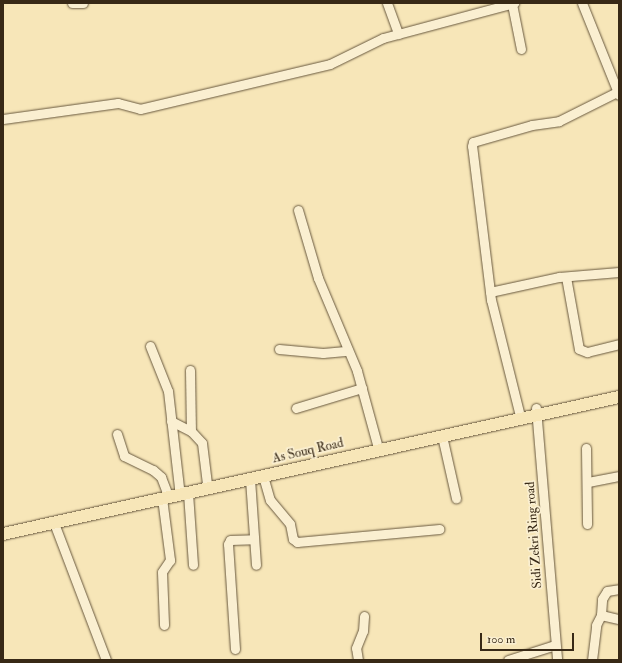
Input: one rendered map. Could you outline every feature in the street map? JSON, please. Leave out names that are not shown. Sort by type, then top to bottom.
[{"type":"main road","name":"As Souq Road","points":[[3,527],[184,490],[250,479],[442,436],[536,411],[619,397]]},
{"type":"main road","name":"As Souq Road","points":[[184,490],[207,482],[519,412],[536,411]]},
{"type":"main road","name":"As Souq Road","points":[[3,534],[54,523],[164,494]]},
{"type":"street","points":[[72,3],[83,3]]},
{"type":"street","points":[[387,3],[398,34]]},
{"type":"street","points":[[3,119],[118,103],[140,109],[330,64],[383,38],[487,6],[513,3],[521,49]]},
{"type":"street","points":[[519,412],[490,292],[472,150],[473,142],[540,123],[559,121],[619,92],[582,3]]},
{"type":"street","points":[[298,210],[318,278],[362,388],[377,444]]},
{"type":"street","points":[[490,292],[566,277],[619,272]]},
{"type":"street","points":[[566,277],[579,349],[587,352],[619,344]]},
{"type":"street","points":[[150,346],[152,358],[165,379],[184,490],[193,565]]},
{"type":"street","points":[[280,349],[323,353],[348,351]]},
{"type":"street","points":[[190,370],[192,431]]},
{"type":"street","points":[[296,408],[362,388]]},
{"type":"street","name":"Sidi Zekri Ring road","points":[[536,411],[557,660]]},
{"type":"street","points":[[171,421],[192,431],[202,443],[207,482]]},
{"type":"street","points":[[118,434],[124,456],[153,470],[161,477],[170,560],[162,572],[164,624]]},
{"type":"street","points":[[442,436],[456,498]]},
{"type":"street","points":[[586,448],[588,482],[587,524]]},
{"type":"street","points":[[263,476],[270,500],[290,524],[293,539],[297,542],[439,529]]},
{"type":"street","points":[[588,482],[619,476]]},
{"type":"street","points":[[250,479],[256,565]]},
{"type":"street","points":[[54,523],[106,660]]},
{"type":"street","points":[[235,649],[228,544],[230,540],[254,539]]},
{"type":"street","points":[[592,660],[596,625],[601,615],[600,609],[604,594],[619,589]]},
{"type":"street","points":[[601,615],[619,620]]},
{"type":"street","points":[[358,660],[356,648],[363,630],[364,616]]},
{"type":"street","points":[[508,660],[555,645]]}]
